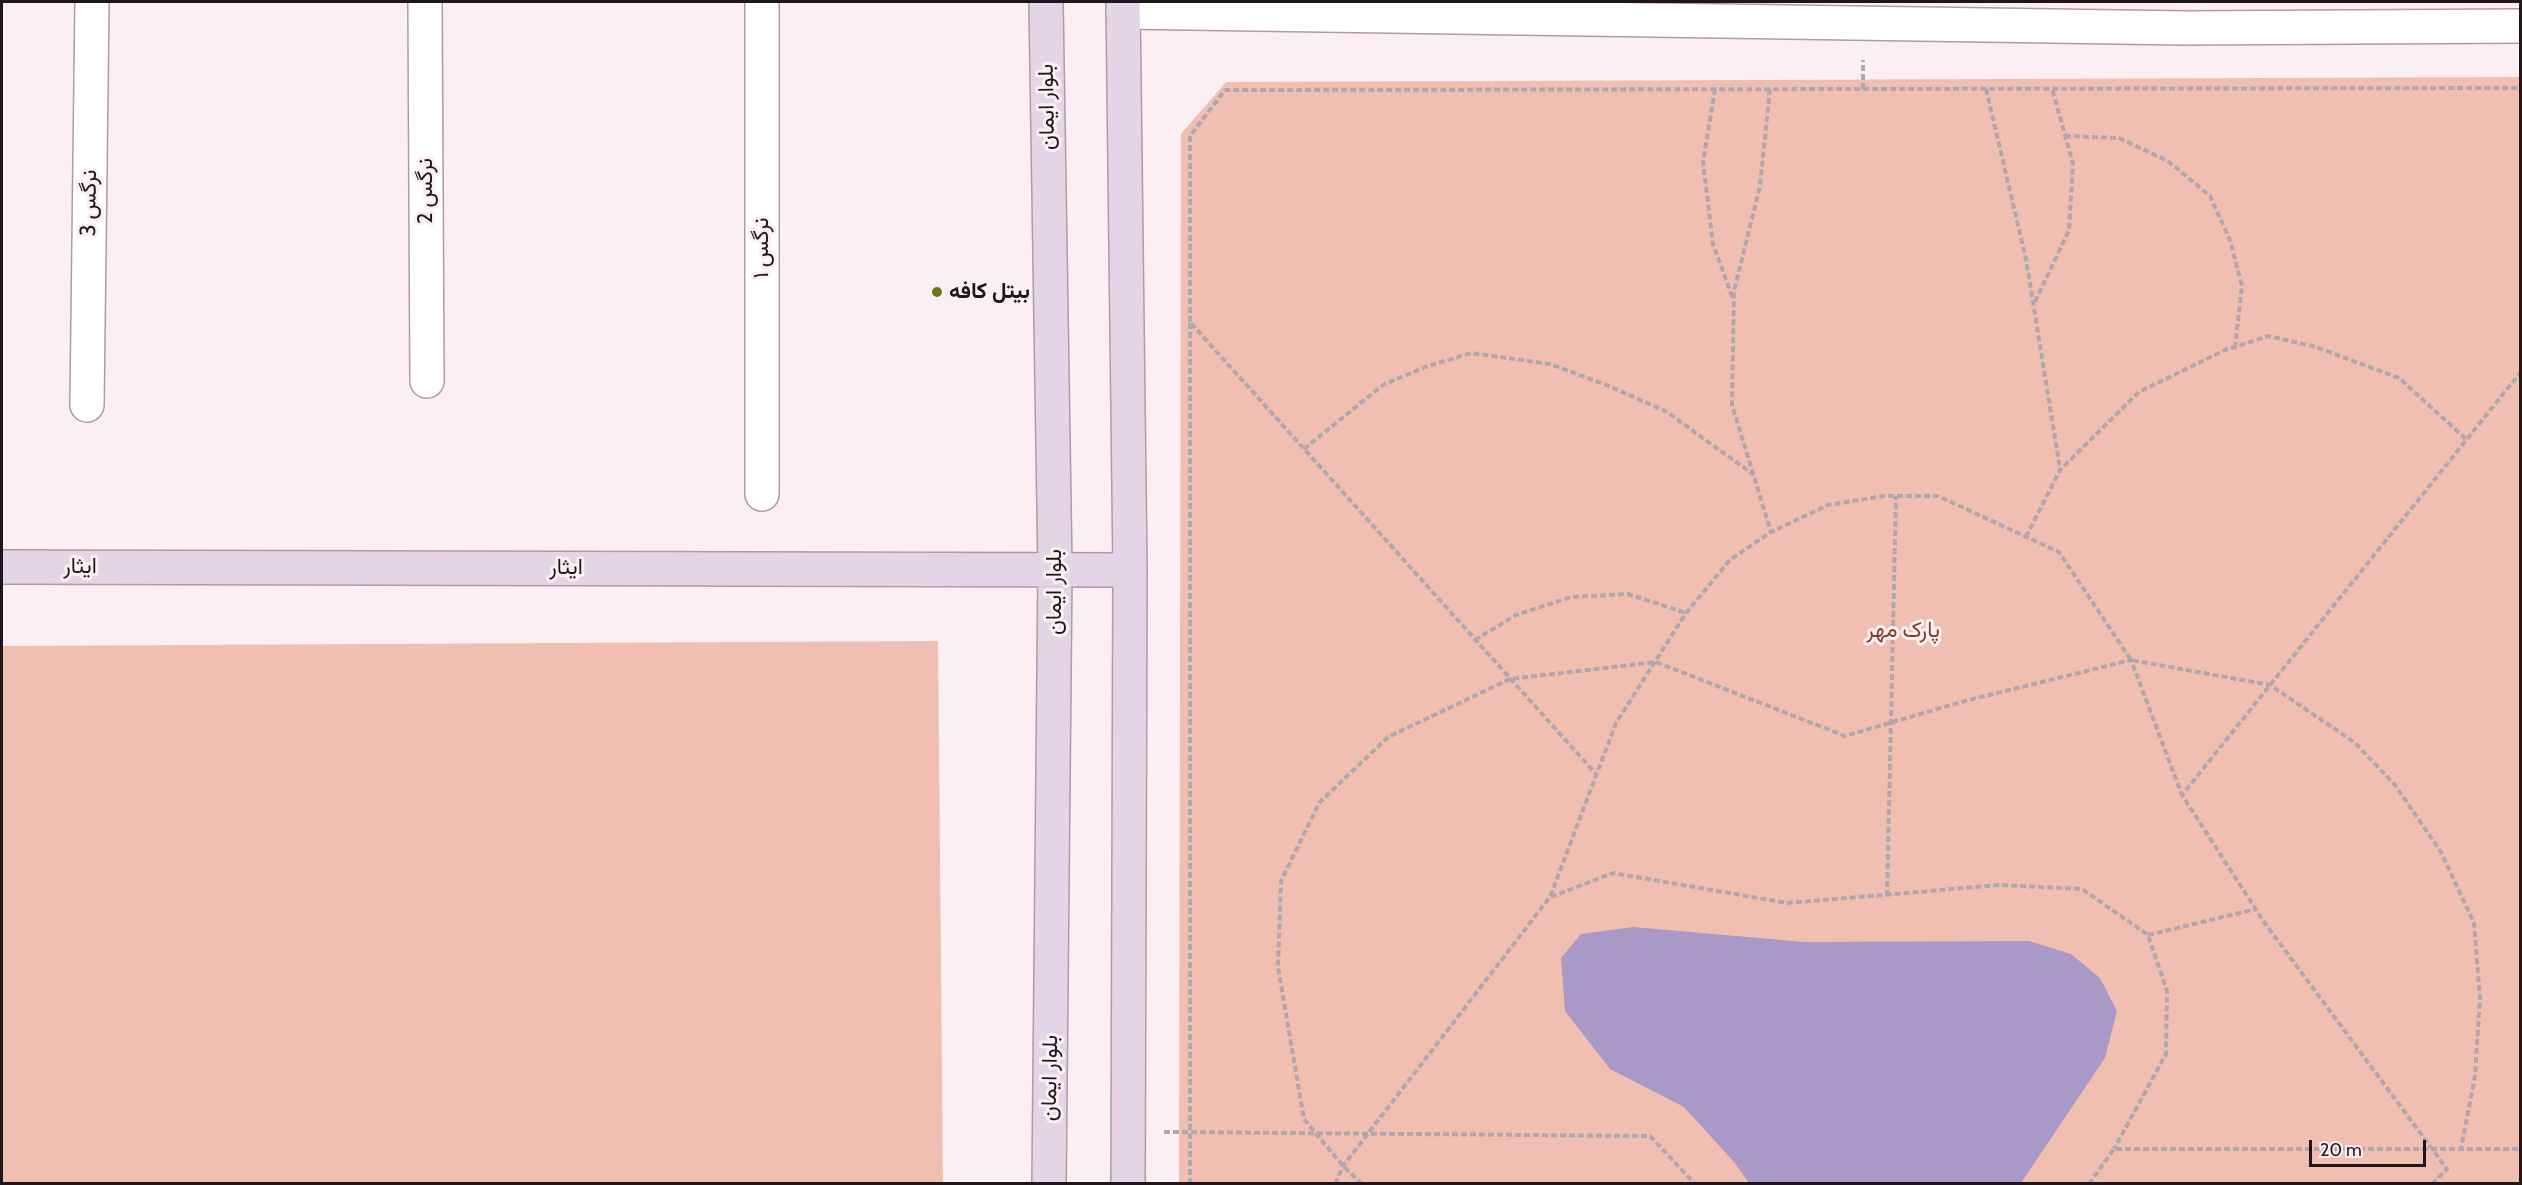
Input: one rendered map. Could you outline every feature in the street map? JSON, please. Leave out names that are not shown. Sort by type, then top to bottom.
[{"type":"street","name":"نرگس 3","points":[[87,405],[92,2]]},
{"type":"street","name":"نرگس 2","points":[[425,2],[427,381]]},
{"type":"street","name":"نرگس ۱","points":[[762,2],[762,494]]},
{"type":"street","name":"بلوار ایمان","points":[[1046,2],[1055,569],[1049,1184]]},
{"type":"street","points":[[1128,1184],[1130,570],[1123,7],[2185,15],[2520,26]]},
{"type":"street","name":"ایثار","points":[[2,567],[1130,570]]},
{"type":"path","points":[[2034,304],[2069,230],[2073,164],[2052,88]]},
{"type":"path","points":[[1190,1184],[1190,136],[1225,90],[2520,88]]},
{"type":"path","points":[[1770,89],[1760,186],[1734,291],[1732,405],[1771,532]]},
{"type":"path","points":[[1986,89],[2026,259],[2060,470]]},
{"type":"path","points":[[1715,90],[1703,162],[1713,244],[1734,302]]},
{"type":"path","points":[[2065,136],[2119,138],[2168,162],[2210,196],[2230,240],[2242,286],[2235,347]]},
{"type":"path","points":[[1190,322],[1597,775]]},
{"type":"path","points":[[2026,537],[2060,470],[2139,392],[2235,347],[2269,336],[2316,347],[2399,378],[2467,440]]},
{"type":"path","points":[[1304,449],[1383,385],[1425,367],[1471,353],[1550,364],[1609,386],[1667,412],[1754,475]]},
{"type":"path","points":[[2182,795],[2520,373]]},
{"type":"path","points":[[1887,896],[1896,496]]},
{"type":"path","points":[[1335,1184],[1343,1166],[1550,897],[1616,723],[1686,613],[1730,560],[1771,532],[1828,506],[1896,496],[1938,496],[2059,552],[2131,660],[2182,795],[2256,909],[2447,1169],[2432,1184]]},
{"type":"path","points":[[1475,640],[1516,615],[1571,597],[1628,594],[1686,613]]},
{"type":"path","points":[[1362,1184],[1343,1166],[1304,1119],[1278,967],[1281,881],[1319,803],[1389,737],[1510,679],[1656,662],[1845,736],[1965,701],[2131,660],[2270,686],[2354,742],[2395,784],[2441,852],[2475,923],[2480,998],[2475,1076],[2461,1149]]},
{"type":"path","points":[[1550,897],[1613,873],[1787,903],[2000,885],[2082,889],[2148,935],[2166,991],[2166,1054],[2114,1149],[2089,1184]]},
{"type":"path","points":[[2148,935],[2256,909]]},
{"type":"path","points":[[1190,1133],[1650,1136],[1695,1184]]},
{"type":"path","points":[[2114,1149],[2520,1149]]},
{"type":"green space","name":"پارک مهر","points":[[2520,77],[2520,1183],[1179,1184],[1181,134],[1226,82]]},
{"type":"green space","points":[[938,641],[943,1183],[2,1183],[2,646]]},
{"type":"shaded area","points":[[1633,927],[1805,942],[2029,941],[2071,954],[2100,978],[2117,1011],[2105,1058],[2021,1183],[1749,1183],[1734,1162],[1684,1107],[1610,1069],[1565,1011],[1561,958],[1581,934]]},
{"type":"place","name":"بیتل کافه","points":[[937,292]]}]
